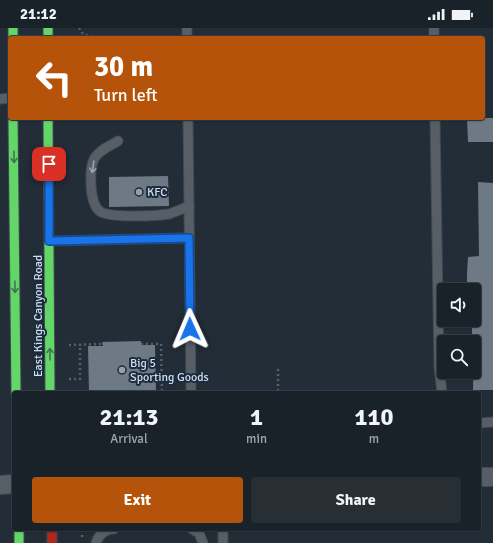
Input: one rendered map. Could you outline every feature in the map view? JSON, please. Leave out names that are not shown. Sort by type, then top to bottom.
[{"type":"main road","name":"East Kings Canyon Road","points":[[13,120],[11,211],[16,391]]},
{"type":"main road","name":"East Kings Canyon Road","points":[[48,120],[50,391]]},
{"type":"main road","points":[[19,531],[19,543]]},
{"type":"main road","points":[[52,531],[52,543]]},
{"type":"street","points":[[481,477],[493,477]]},
{"type":"street","points":[[0,485],[12,484]]},
{"type":"lane","points":[[188,120],[191,391]]},
{"type":"lane","points":[[436,120],[439,366],[442,391]]},
{"type":"lane","points":[[118,141],[99,153],[92,166],[92,197],[100,212],[113,215],[162,215],[189,206]]},
{"type":"lane","points":[[49,241],[189,238]]},
{"type":"lane","points":[[481,423],[493,422]]},
{"type":"lane","points":[[96,543],[100,535],[105,531]]},
{"type":"lane","points":[[196,531],[199,533],[203,543]]},
{"type":"lane","points":[[223,531],[223,543]]},
{"type":"path","points":[[79,28],[83,34],[92,36]]},
{"type":"path","points":[[50,379],[80,379],[80,344],[102,344]]},
{"type":"path","points":[[141,344],[161,344],[162,391]]},
{"type":"path","points":[[278,369],[278,391]]},
{"type":"building","points":[[485,118],[493,118],[493,142],[468,142],[467,120],[485,120]]},
{"type":"building","name":"KFC","points":[[168,176],[169,206],[109,207],[109,177]]},
{"type":"building","points":[[478,182],[493,183],[493,390],[473,390],[473,379],[481,379],[481,335],[472,335],[472,327],[481,327],[481,283],[467,283],[467,273],[468,257],[479,256]]},
{"type":"building","name":"Big 5 Sporting Goods","points":[[141,341],[141,345],[155,345],[156,391],[89,391],[88,346],[103,346],[102,342]]},
{"type":"traffic: fast","points":[[13,28],[13,36]]},
{"type":"traffic: fast","points":[[48,28],[48,36]]},
{"type":"traffic: fast","points":[[13,120],[16,391]]},
{"type":"traffic: fast","points":[[48,120],[50,391]]},
{"type":"traffic: fast","points":[[19,531],[19,543]]},
{"type":"traffic: jam","points":[[52,531],[52,543]]},
{"type":"place","name":"KFC","points":[[139,192]]},
{"type":"place","name":"Big 5 Sporting Goods","points":[[122,370]]},
{"type":"route","points":[[49,164],[49,241],[189,238],[190,329]]}]
